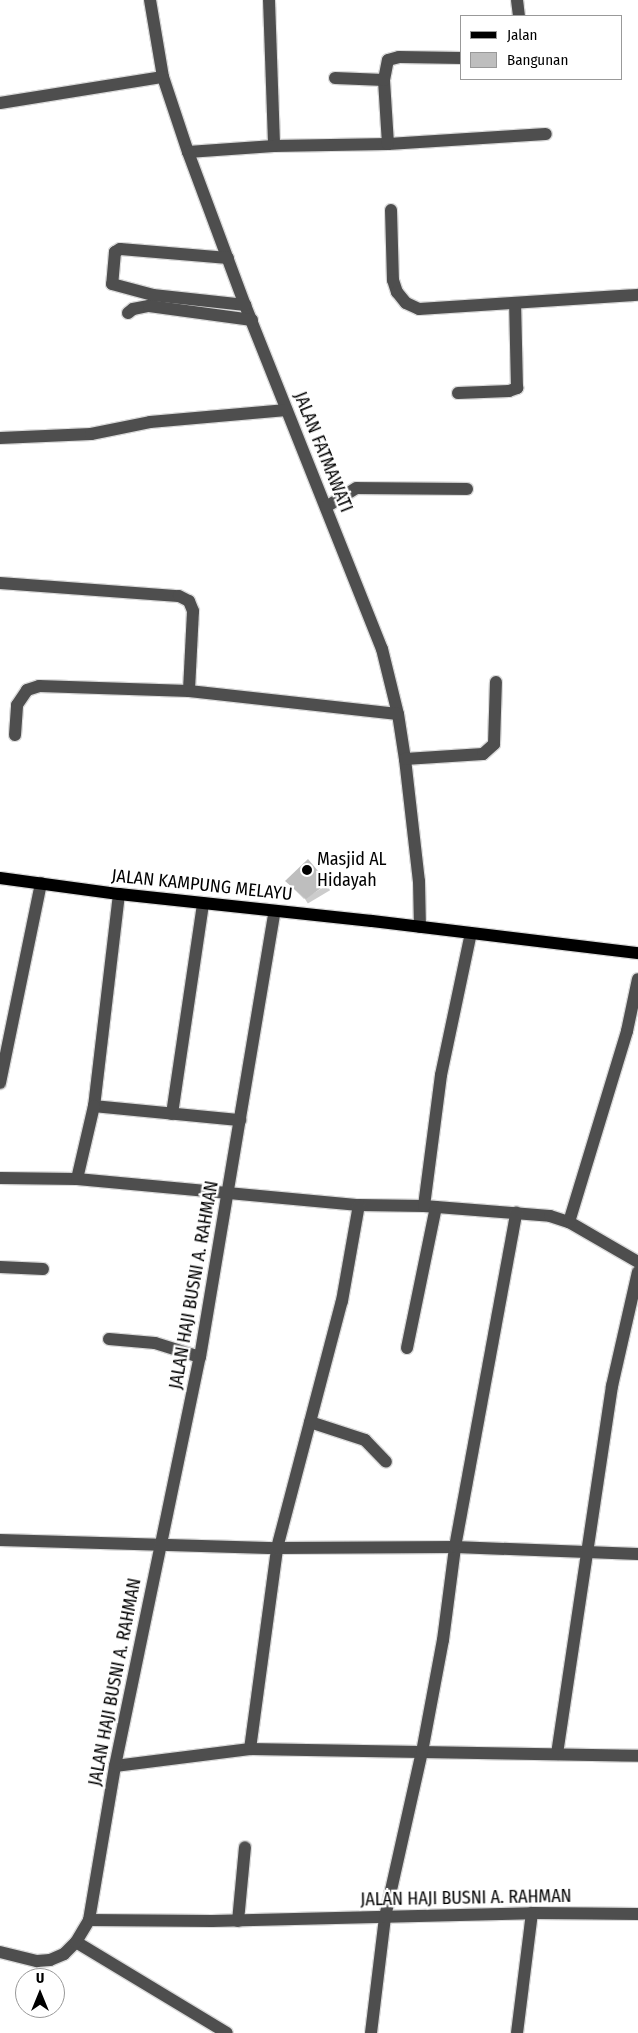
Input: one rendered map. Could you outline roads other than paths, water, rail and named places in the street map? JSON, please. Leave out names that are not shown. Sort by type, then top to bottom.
[{"type":"main road","name":"JALAN KAMPUNG MELAYU","points":[[0,878],[118,894],[638,953]]},
{"type":"street","name":"JALAN FATMAWATI","points":[[150,0],[163,77],[188,152],[245,305],[382,649],[398,714],[405,759],[419,880],[420,927]]},
{"type":"street","points":[[269,0],[274,146]]},
{"type":"street","points":[[518,0],[519,15]]},
{"type":"street","points":[[388,144],[384,80],[385,66],[388,60],[392,57],[460,58]]},
{"type":"street","points":[[0,103],[163,77]]},
{"type":"street","points":[[335,78],[384,80]]},
{"type":"street","points":[[188,152],[274,146],[388,144],[546,134]]},
{"type":"street","points":[[390,210],[393,280],[397,292],[406,303],[419,309],[638,295]]},
{"type":"street","points":[[228,258],[120,249],[115,252],[112,284],[154,295],[245,305]]},
{"type":"street","points":[[458,393],[510,392],[517,388],[515,303]]},
{"type":"street","points":[[128,313],[141,306],[148,306],[252,320]]},
{"type":"street","points":[[0,438],[91,434],[150,422],[286,410]]},
{"type":"street","points":[[326,507],[357,488],[468,489]]},
{"type":"street","points":[[0,583],[179,596],[189,601],[193,611],[189,691]]},
{"type":"street","points":[[405,759],[483,754],[494,744],[496,682]]},
{"type":"street","points":[[16,735],[17,705],[21,697],[28,690],[39,686],[189,691],[398,714]]},
{"type":"street","points":[[0,1083],[41,884]]},
{"type":"street","points":[[77,1179],[94,1106],[118,894]]},
{"type":"street","points":[[172,1114],[203,903]]},
{"type":"street","name":"JALAN HAJI BUSNI A. RAHMAN","points":[[275,911],[200,1357],[115,1766],[90,1920],[238,1921],[532,1913],[638,1914]]},
{"type":"street","points":[[407,1348],[430,1207],[443,1067],[471,933]]},
{"type":"street","points":[[568,1222],[627,1031],[638,979]]},
{"type":"street","points":[[94,1106],[240,1120]]},
{"type":"street","points":[[0,1178],[77,1179],[359,1205],[430,1207],[550,1216],[568,1222],[638,1262]]},
{"type":"street","points":[[250,1749],[277,1548],[342,1301],[359,1205]]},
{"type":"street","points":[[371,2033],[385,1917],[422,1752],[443,1640],[455,1547],[516,1213]]},
{"type":"street","points":[[0,1267],[43,1269]]},
{"type":"street","points":[[557,1754],[615,1368],[638,1272]]},
{"type":"street","points":[[109,1338],[155,1343],[200,1357]]},
{"type":"street","points":[[310,1422],[365,1440],[386,1462]]},
{"type":"street","points":[[0,1540],[277,1548],[455,1547],[638,1554]]},
{"type":"street","points":[[115,1766],[250,1749],[638,1756]]},
{"type":"street","points":[[238,1921],[245,1847]]},
{"type":"street","points":[[517,2033],[532,1913]]},
{"type":"street","points":[[0,1952],[37,1961],[50,1960],[64,1954],[76,1942],[90,1920]]},
{"type":"street","points":[[76,1942],[226,2033]]},
{"type":"place","name":"Masjid AL Hidayah","points":[[307,870]]}]
